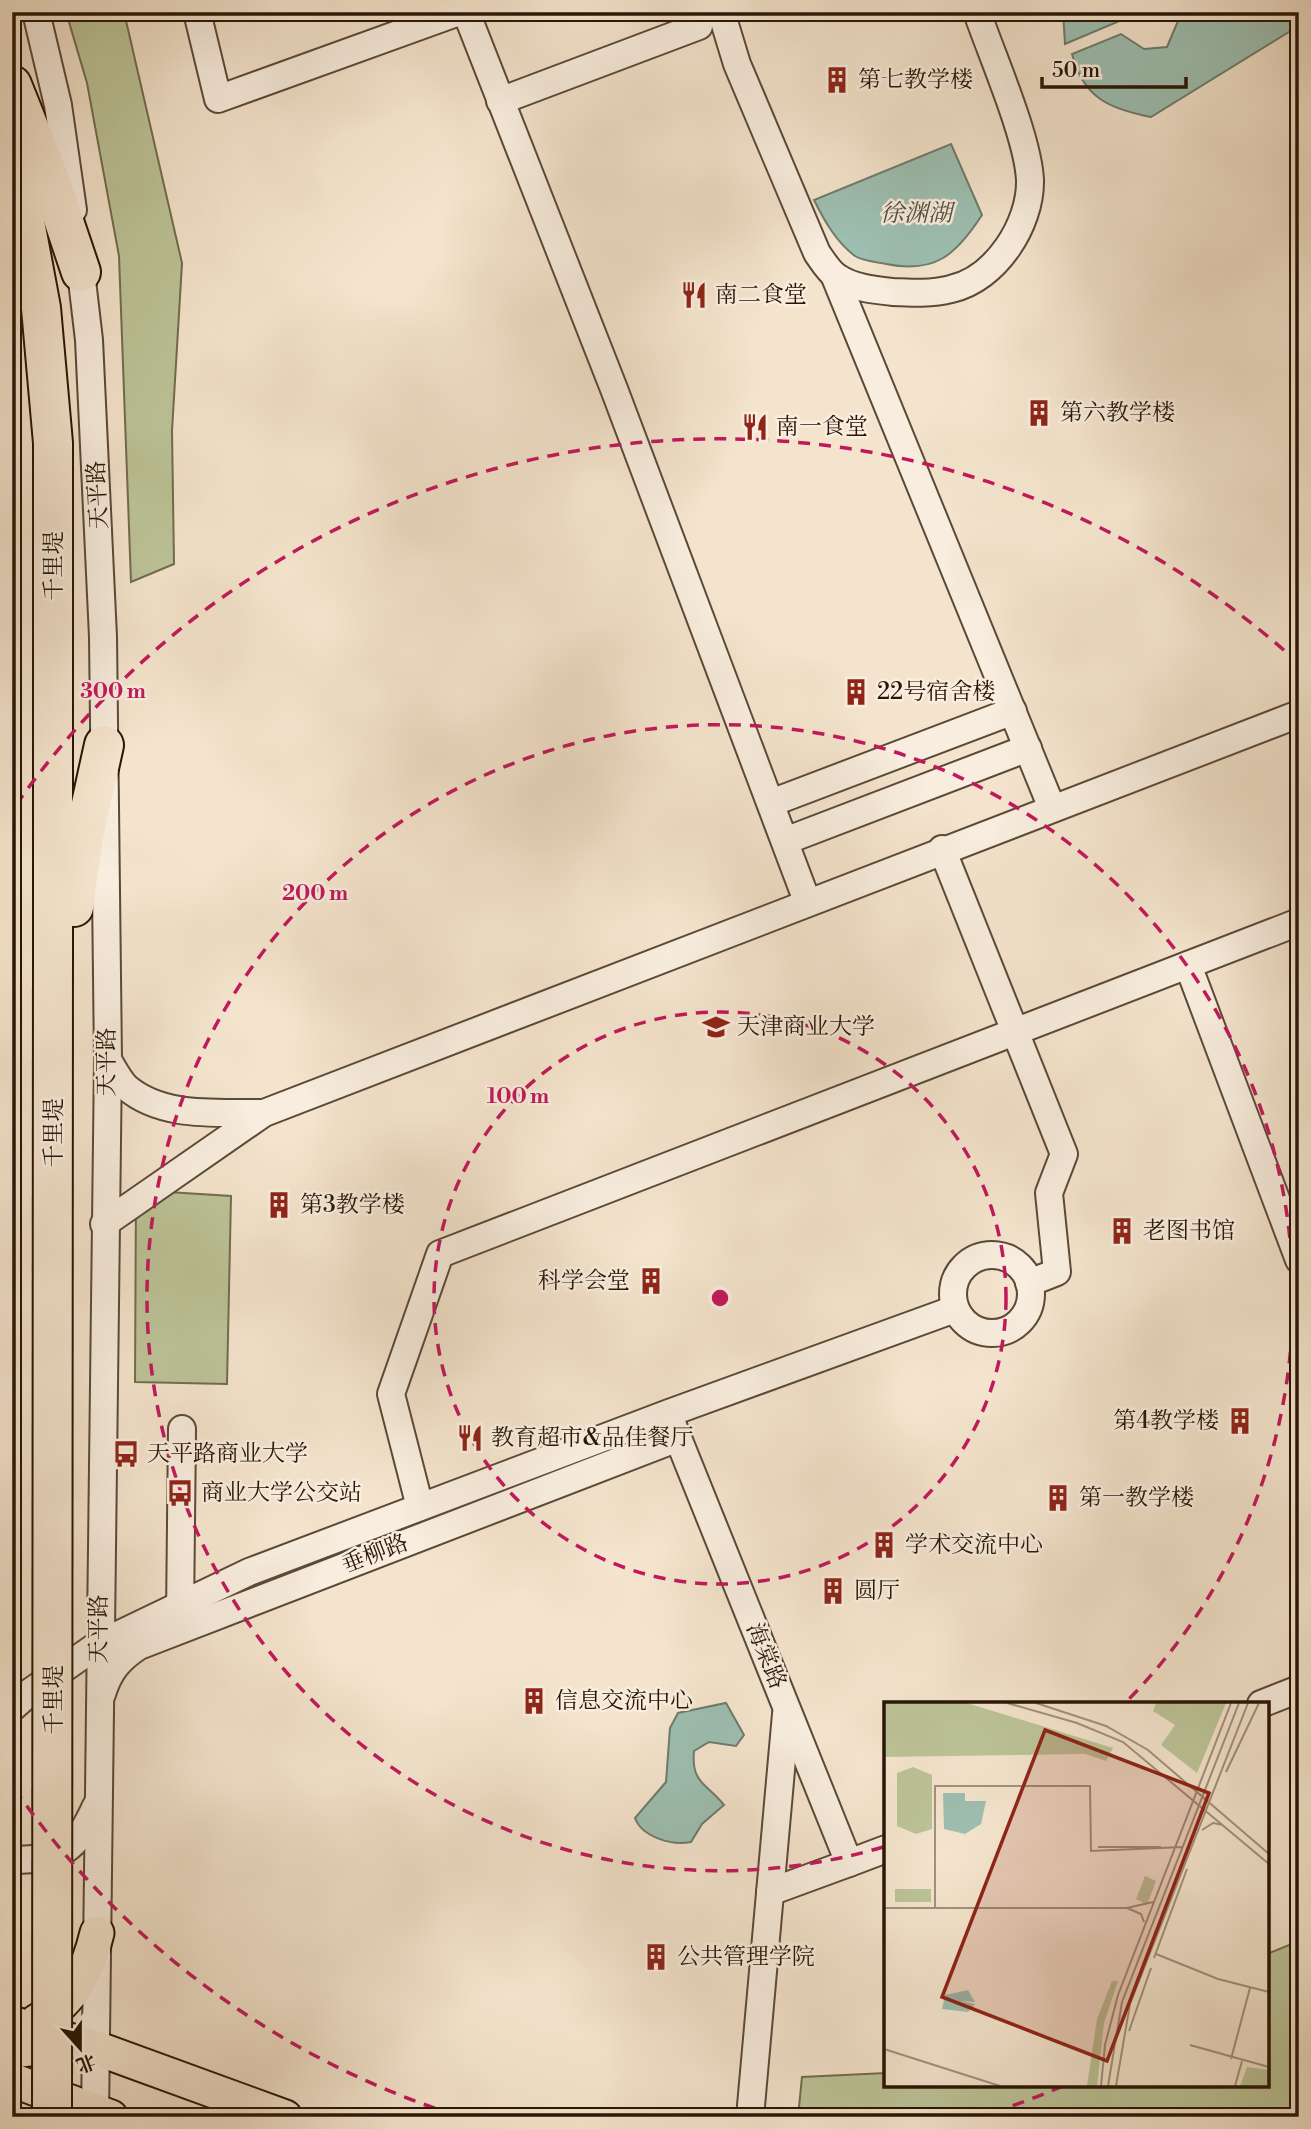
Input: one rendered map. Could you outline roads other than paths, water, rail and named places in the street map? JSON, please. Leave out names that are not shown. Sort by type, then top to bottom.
[{"type":"highway","points":[[12,85],[49,177],[81,272]]},
{"type":"highway","name":"千里堤","points":[[12,152],[41,308],[52,443],[61,955],[54,1171],[85,2114]]},
{"type":"highway","points":[[61,955],[104,745]]},
{"type":"main road","points":[[18,2035],[62,2005],[74,1990],[85,1973],[97,1933]]},
{"type":"main road","points":[[18,2035],[96,2048],[285,2117]]},
{"type":"main road","points":[[12,2080],[85,2114]]},
{"type":"street","name":"天平路","points":[[36,12],[58,105],[89,340],[97,484],[104,745],[108,1060],[96,2048],[85,2114]]},
{"type":"street","points":[[197,12],[218,99],[459,12]]},
{"type":"street","points":[[466,12],[807,901]]},
{"type":"street","points":[[835,277],[869,290],[919,293],[953,289],[977,278],[1006,248],[1024,220],[1030,180],[1024,149],[977,12]]},
{"type":"street","points":[[500,101],[714,17],[811,240],[835,277],[1052,808]]},
{"type":"street","points":[[771,803],[1013,711]]},
{"type":"street","points":[[104,1224],[264,1113],[807,901],[1299,714]]},
{"type":"street","points":[[785,841],[1028,748]]},
{"type":"street","points":[[942,849],[1064,1154],[1049,1193],[1057,1272],[1029,1283]]},
{"type":"street","points":[[420,1507],[391,1394],[440,1254],[1299,922]]},
{"type":"street","points":[[1188,965],[1299,1260]]},
{"type":"street","points":[[108,1060],[125,1086],[156,1106],[191,1111],[264,1113]]},
{"type":"street","points":[[991,1255],[1015,1262],[1029,1283],[1028,1309],[1021,1320],[999,1333],[973,1328],[956,1309],[954,1284],[959,1273],[978,1257],[991,1255]]},
{"type":"street","name":"垂柳路","points":[[12,1708],[41,1684],[99,1644],[249,1572],[668,1413],[956,1309]]},
{"type":"street","name":"海棠路","points":[[668,1413],[849,1863]]},
{"type":"street","points":[[163,1637],[178,1622],[183,1604],[182,1429]]},
{"type":"street","name":"垂柳路","points":[[99,1702],[109,1673],[123,1657],[163,1637],[678,1438]]},
{"type":"street","points":[[1266,1702],[1299,1689]]},
{"type":"street","points":[[750,2117],[787,1708]]},
{"type":"street","points":[[12,1860],[42,1859],[63,1853],[77,1842],[99,1799]]},
{"type":"street","points":[[770,1892],[884,1850]]},
{"type":"street","points":[[18,2035],[67,2078],[85,2114]]},
{"type":"street","points":[[12,2097],[85,2114]]},
{"type":"water","points":[[1063,12],[1128,12],[1122,20],[1065,44]]},
{"type":"water","points":[[1170,12],[1299,12],[1297,27],[1151,117],[1111,105],[1091,91],[1083,81],[1072,54],[1121,34],[1144,49],[1167,47],[1178,21]]},
{"type":"water","name":"徐渊湖","points":[[951,144],[982,215],[953,251],[931,263],[903,266],[855,256],[836,237],[814,200]]},
{"type":"water","points":[[726,1703],[744,1735],[736,1746],[709,1742],[694,1751],[697,1776],[724,1805],[702,1824],[691,1842],[675,1843],[658,1839],[644,1830],[635,1818],[666,1782],[670,1728],[678,1713]]},
{"type":"place","name":"第七教学楼","points":[[837,80]]},
{"type":"place","name":"南二食堂","points":[[694,295]]},
{"type":"place","name":"第六教学楼","points":[[1039,413]]},
{"type":"place","name":"南一食堂","points":[[755,427]]},
{"type":"place","name":"22号宿舍楼","points":[[856,692]]},
{"type":"place","name":"天津商业大学","points":[[716,1027]]},
{"type":"place","name":"第3教学楼","points":[[279,1205]]},
{"type":"place","name":"老图书馆","points":[[1122,1231]]},
{"type":"place","name":"科学会堂","points":[[651,1281]]},
{"type":"place","name":"第4教学楼","points":[[1240,1421]]},
{"type":"place","name":"教育超市&品佳餐厅","points":[[470,1438]]},
{"type":"place","name":"天平路商业大学","points":[[126,1454]]},
{"type":"place","name":"商业大学公交站","points":[[180,1493]]},
{"type":"place","name":"第一教学楼","points":[[1058,1498]]},
{"type":"place","name":"学术交流中心","points":[[884,1545]]},
{"type":"place","name":"圆厅","points":[[833,1591]]},
{"type":"place","name":"信息交流中心","points":[[534,1701]]},
{"type":"place","name":"公共管理学院","points":[[656,1957]]}]
